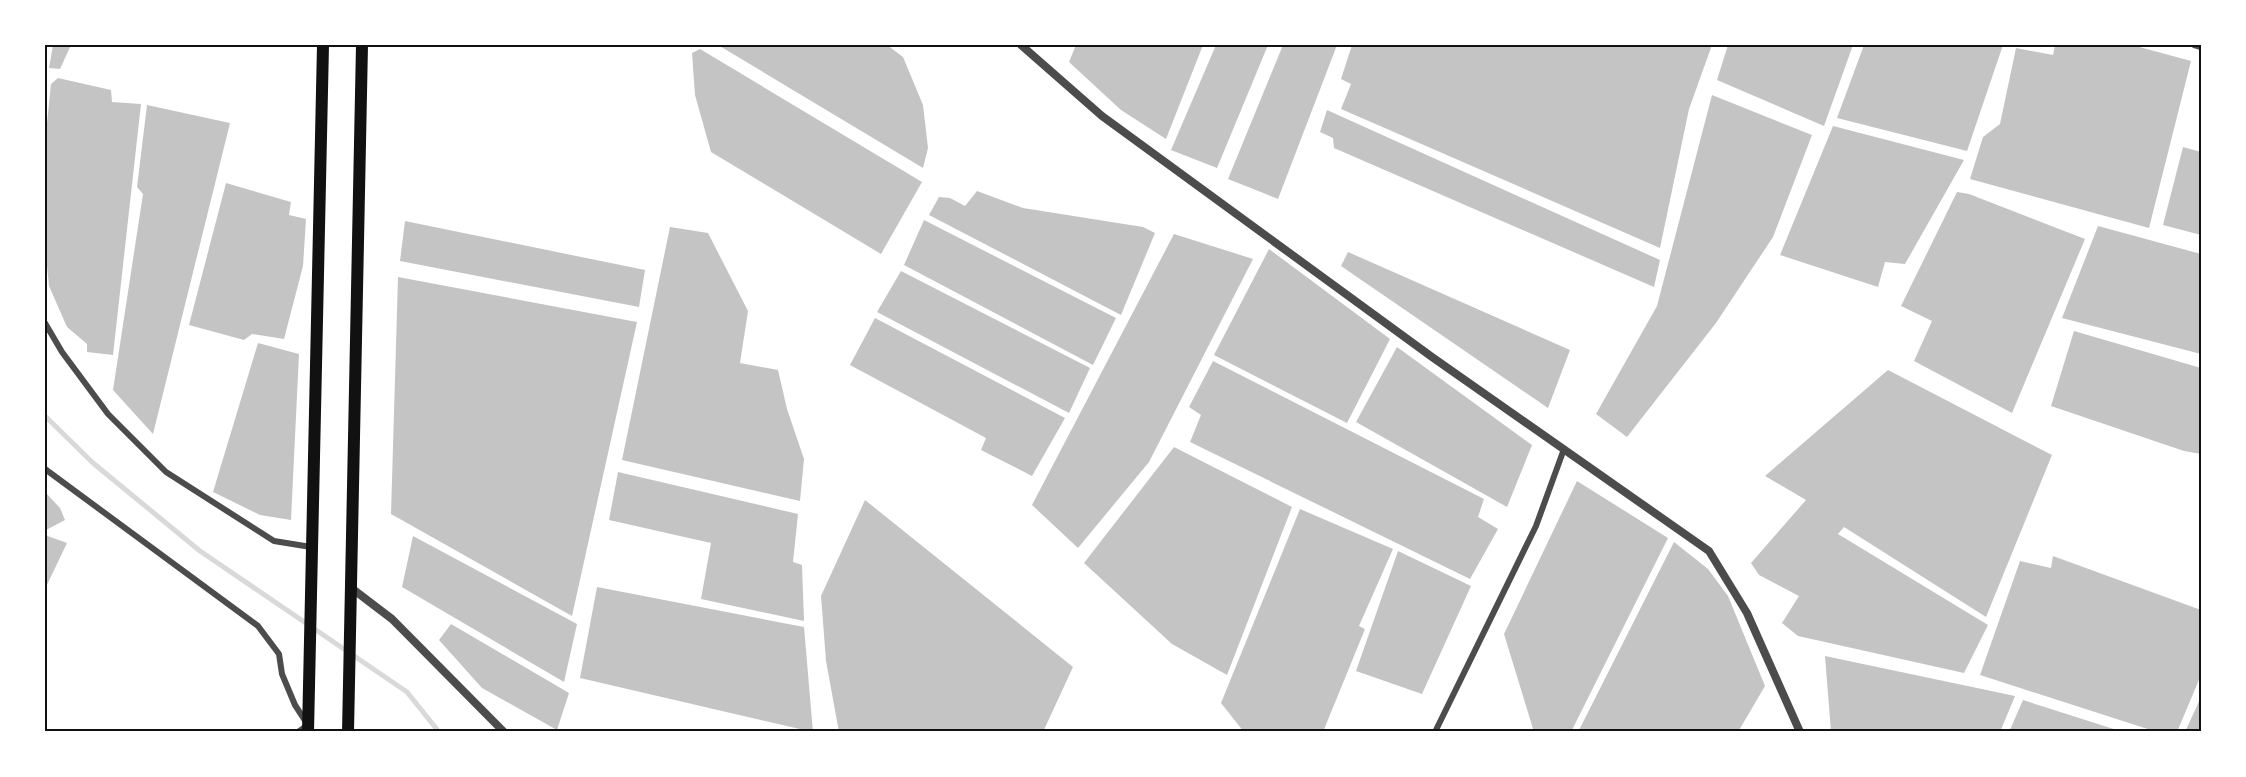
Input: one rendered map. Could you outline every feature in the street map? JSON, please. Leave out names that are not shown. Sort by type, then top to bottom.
[{"type":"highway","points":[[305,730],[309,694],[322,45]]},
{"type":"highway","points":[[348,732],[362,45]]},
{"type":"street","points":[[1021,45],[1102,116],[1432,357],[1709,551],[1747,613],[1800,732]]},
{"type":"street","points":[[2194,45],[2201,47]]},
{"type":"street","points":[[45,323],[62,352],[108,414],[166,472],[274,541],[311,547]]},
{"type":"street","points":[[1435,732],[1536,526],[1564,449]]},
{"type":"street","points":[[45,469],[258,626],[279,654],[282,674],[305,730]]},
{"type":"street","points":[[350,587],[392,619],[504,732]]},
{"type":"building","points":[[53,45],[71,45],[60,69],[49,68]]},
{"type":"building","points":[[718,45],[887,45],[903,57],[923,105],[928,148],[923,168]]},
{"type":"building","points":[[1076,45],[1203,45],[1166,139],[1121,110],[1069,62]]},
{"type":"building","points":[[1216,45],[1268,45],[1217,168],[1171,150]]},
{"type":"building","points":[[1283,45],[1337,45],[1278,199],[1228,179]]},
{"type":"building","points":[[1352,45],[1712,45],[1689,109],[1660,248],[1341,109],[1351,84],[1341,79]]},
{"type":"building","points":[[1728,45],[1853,45],[1824,126],[1717,80]]},
{"type":"building","points":[[1864,45],[2003,45],[1967,151],[1837,118]]},
{"type":"building","points":[[2055,45],[2132,45],[2191,61],[2149,228],[1970,179],[1983,137],[2000,124],[2016,48],[2053,55]]},
{"type":"building","points":[[700,49],[922,182],[881,254],[711,152],[695,95],[692,53]]},
{"type":"building","points":[[58,78],[111,90],[112,102],[141,104],[113,355],[87,352],[87,344],[67,327],[49,286],[45,246],[45,143],[51,84]]},
{"type":"building","points":[[1712,95],[1812,135],[1773,237],[1716,323],[1627,437],[1596,414],[1657,306]]},
{"type":"building","points":[[147,105],[230,123],[153,434],[113,390],[143,194],[137,187]]},
{"type":"building","points":[[1327,110],[1660,260],[1654,287],[1334,148],[1333,138],[1320,132]]},
{"type":"building","points":[[1833,126],[1964,160],[1905,264],[1885,262],[1878,287],[1780,255]]},
{"type":"building","points":[[2183,147],[2201,152],[2201,235],[2163,225]]},
{"type":"building","points":[[226,183],[291,202],[289,215],[306,219],[303,266],[284,339],[252,334],[244,340],[189,325]]},
{"type":"building","points":[[977,191],[1023,208],[1143,227],[1155,233],[1121,315],[929,215],[939,197],[950,198],[965,206]]},
{"type":"building","points":[[1957,192],[1969,194],[2085,239],[2012,413],[1914,361],[1932,321],[1901,306]]},
{"type":"building","points":[[924,220],[1116,318],[1093,365],[904,265]]},
{"type":"building","points":[[405,221],[645,270],[639,307],[400,261]]},
{"type":"building","points":[[2098,226],[2201,254],[2201,354],[2062,318]]},
{"type":"building","points":[[670,227],[708,233],[748,311],[740,363],[778,370],[787,409],[804,459],[800,501],[622,460]]},
{"type":"building","points":[[1174,234],[1253,259],[1149,462],[1078,548],[1032,505]]},
{"type":"building","points":[[1269,249],[1390,339],[1347,423],[1214,355]]},
{"type":"building","points":[[1348,252],[1570,350],[1548,408],[1341,266]]},
{"type":"building","points":[[901,271],[1090,368],[1069,413],[877,312]]},
{"type":"building","points":[[398,277],[637,322],[572,616],[391,514]]},
{"type":"building","points":[[875,318],[1065,418],[1032,476],[981,450],[986,438],[850,365]]},
{"type":"building","points":[[2074,331],[2201,368],[2201,454],[2184,451],[2051,406]]},
{"type":"building","points":[[258,343],[299,354],[291,520],[260,515],[213,492]]},
{"type":"building","points":[[1397,347],[1532,445],[1507,507],[1356,422]]},
{"type":"building","points":[[1213,361],[1484,499],[1478,517],[1498,529],[1470,579],[1190,442],[1201,415],[1189,407]]},
{"type":"building","points":[[1888,370],[2052,455],[1986,617],[1844,527],[1838,534],[1988,625],[1964,673],[1798,636],[1782,623],[1799,596],[1759,575],[1751,563],[1806,500],[1765,476]]},
{"type":"building","points":[[1174,447],[1292,507],[1227,675],[1172,644],[1084,563]]},
{"type":"building","points":[[618,472],[798,514],[793,562],[802,565],[804,621],[701,599],[711,543],[609,520]]},
{"type":"building","points":[[1577,481],[1668,538],[1571,732],[1534,732],[1504,634]]},
{"type":"building","points":[[45,492],[60,508],[65,520],[46,530]]},
{"type":"building","points":[[865,500],[1073,667],[1043,732],[839,732],[826,661],[821,596]]},
{"type":"building","points":[[1300,509],[1393,549],[1359,626],[1365,629],[1323,732],[1244,732],[1221,703]]},
{"type":"building","points":[[45,535],[67,543],[45,589]]},
{"type":"building","points":[[413,536],[577,624],[564,682],[402,587]]},
{"type":"building","points":[[1674,542],[1708,569],[1728,596],[1765,686],[1738,732],[1578,732]]},
{"type":"building","points":[[1398,551],[1471,586],[1422,694],[1356,671]]},
{"type":"building","points":[[2053,556],[2201,610],[2201,675],[2177,732],[2157,732],[1980,675],[2020,561],[2051,568]]},
{"type":"building","points":[[597,587],[804,627],[813,732],[580,678]]},
{"type":"building","points":[[451,624],[569,693],[557,730],[482,688],[439,640]]},
{"type":"building","points":[[1825,656],[2015,696],[2000,732],[1831,732]]},
{"type":"building","points":[[2201,697],[2201,732],[2185,732]]},
{"type":"building","points":[[2023,700],[2123,732],[2009,732]]},
{"type":"waterway","points":[[45,416],[93,463],[200,551],[407,692],[439,732]]}]
